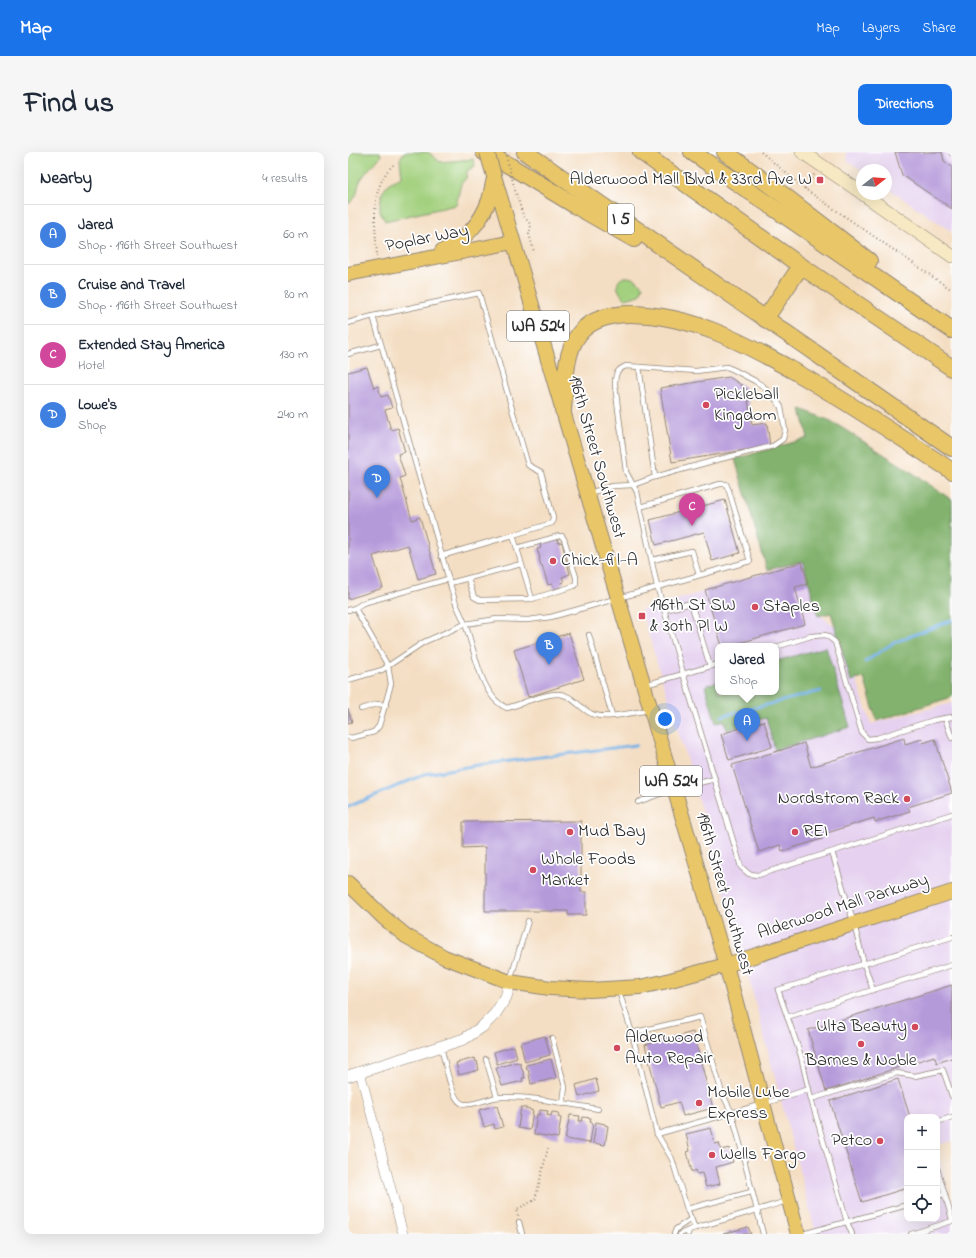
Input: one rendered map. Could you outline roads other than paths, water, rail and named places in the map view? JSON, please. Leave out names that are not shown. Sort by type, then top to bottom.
[{"type":"highway","points":[[484,152],[717,286]]},
{"type":"highway","name":"I 5","points":[[525,152],[952,448]]},
{"type":"highway","points":[[641,152],[801,266],[952,368]]},
{"type":"highway","points":[[692,152],[952,330]]},
{"type":"highway","points":[[725,152],[786,197],[952,326]]},
{"type":"highway","points":[[765,319],[801,266]]},
{"type":"highway","points":[[563,410],[568,359],[572,345],[579,333],[588,325],[611,316],[640,314],[669,318],[703,326],[773,359],[829,391],[952,471]]},
{"type":"main road","name":"196th Street Southwest","points":[[487,152],[726,965],[798,1234]]},
{"type":"main road","points":[[808,154],[856,190]]},
{"type":"main road","points":[[428,258],[453,246],[466,236],[482,217],[489,200],[494,176]]},
{"type":"main road","points":[[871,200],[952,256]]},
{"type":"main road","name":"Poplar Way","points":[[348,274],[513,242]]},
{"type":"main road","name":"Alderwood Mall Parkway","points":[[348,883],[383,917],[406,936],[444,957],[510,982],[590,990],[640,987],[726,965],[952,892]]},
{"type":"street","points":[[403,1234],[351,1073],[464,1039],[482,1027],[495,1014],[506,997],[510,982]]},
{"type":"lane","points":[[348,323],[372,316],[479,293],[528,465],[541,472],[553,518],[552,524],[442,556]]},
{"type":"lane","points":[[372,316],[455,602],[465,624],[485,686],[498,703],[507,708],[546,696],[558,694],[564,695],[590,713],[596,715],[612,715],[650,710]]},
{"type":"lane","points":[[348,354],[381,345]]},
{"type":"lane","points":[[587,493],[614,486],[632,484],[716,460],[773,446],[783,439],[784,430],[781,408],[778,401],[768,391],[755,381],[727,367],[696,371],[626,366],[619,369],[615,376],[626,472],[632,484],[637,492],[657,586],[741,867],[748,874],[758,875],[952,814]]},
{"type":"lane","points":[[639,367],[655,477]]},
{"type":"lane","points":[[348,680],[382,670],[424,642],[465,624],[497,620],[528,620],[551,617],[750,561],[726,484],[720,484],[640,507]]},
{"type":"lane","points":[[513,535],[532,599]]},
{"type":"lane","points":[[468,579],[474,597],[480,600],[532,599],[574,586],[576,583],[576,577],[562,536],[517,548]]},
{"type":"lane","points":[[652,560],[692,551],[699,575]]},
{"type":"lane","points":[[348,610],[363,603],[449,581],[468,579],[521,564]]},
{"type":"lane","points":[[665,610],[691,603],[710,666]]},
{"type":"lane","points":[[348,737],[351,738],[374,732],[379,726],[391,684],[388,666],[354,608]]},
{"type":"lane","points":[[589,635],[612,715]]},
{"type":"lane","points":[[779,646],[811,636],[826,636],[835,642],[862,733],[868,739],[877,738],[934,720],[952,717]]},
{"type":"lane","points":[[643,686],[715,665]]},
{"type":"lane","points":[[361,709],[377,704],[386,705]]},
{"type":"lane","points":[[946,718],[952,738]]},
{"type":"lane","points":[[638,802],[674,789],[715,779]]},
{"type":"lane","points":[[832,852],[854,924],[864,964],[873,990]]},
{"type":"lane","points":[[510,982],[528,921]]},
{"type":"lane","points":[[852,1234],[847,1222],[811,1099],[801,1056],[778,990],[952,937]]},
{"type":"lane","points":[[788,1017],[952,965]]},
{"type":"lane","points":[[618,988],[632,1034],[657,1134],[672,1159],[687,1209],[696,1228]]},
{"type":"lane","points":[[632,1034],[700,1017],[722,1093],[732,1113],[751,1192],[763,1234]]},
{"type":"lane","points":[[552,1038],[566,1087],[563,1104]]},
{"type":"lane","points":[[441,1046],[454,1094],[460,1103],[466,1105],[497,1097],[514,1096],[598,1109]]},
{"type":"lane","points":[[486,1059],[497,1097]]},
{"type":"lane","points":[[811,1099],[897,1073],[915,1076],[943,1070],[952,1096]]},
{"type":"lane","points":[[657,1134],[763,1104],[809,1089]]},
{"type":"lane","points":[[940,1121],[952,1117]]},
{"type":"lane","points":[[911,1234],[952,1220],[940,1179]]},
{"type":"lane","points":[[687,1209],[751,1192]]},
{"type":"lane","points":[[940,1195],[944,1194]]},
{"type":"lane","points":[[680,1234],[789,1200]]},
{"type":"lane","points":[[803,1234],[904,1206]]},
{"type":"lane","points":[[674,1234],[676,1229],[691,1219]]},
{"type":"lane","points":[[519,1222],[522,1234]]},
{"type":"waterway","points":[[865,662],[893,643],[952,620]]},
{"type":"waterway","points":[[722,716],[821,691]]},
{"type":"waterway","points":[[348,807],[425,774],[478,765],[636,745]]},
{"type":"place","name":"Alderwood Mall Blvd & 33rd Ave W","points":[[820,180]]},
{"type":"place","name":"Pickleball Kingdom","points":[[706,405]]},
{"type":"place","name":"Lowe's","points":[[377,498]]},
{"type":"place","name":"Extended Stay America","points":[[692,526]]},
{"type":"place","name":"Chick-fil-A","points":[[553,561]]},
{"type":"place","name":"Staples","points":[[755,607]]},
{"type":"place","name":"196th St SW & 30th Pl W","points":[[642,616]]},
{"type":"place","name":"Cruise and Travel","points":[[549,665]]},
{"type":"place","name":"Jared","points":[[747,741]]},
{"type":"place","name":"Nordstrom Rack","points":[[907,799]]},
{"type":"place","name":"Mud Bay","points":[[570,832]]},
{"type":"place","name":"REI","points":[[795,832]]},
{"type":"place","name":"Whole Foods Market","points":[[533,870]]},
{"type":"place","name":"Ulta Beauty","points":[[915,1027]]},
{"type":"place","name":"Barnes & Noble","points":[[861,1044]]},
{"type":"place","name":"Alderwood Auto Repair","points":[[617,1048]]},
{"type":"place","name":"Mobile Lube Express","points":[[699,1103]]},
{"type":"place","name":"Petco","points":[[880,1141]]},
{"type":"place","name":"Wells Fargo","points":[[712,1155]]}]
